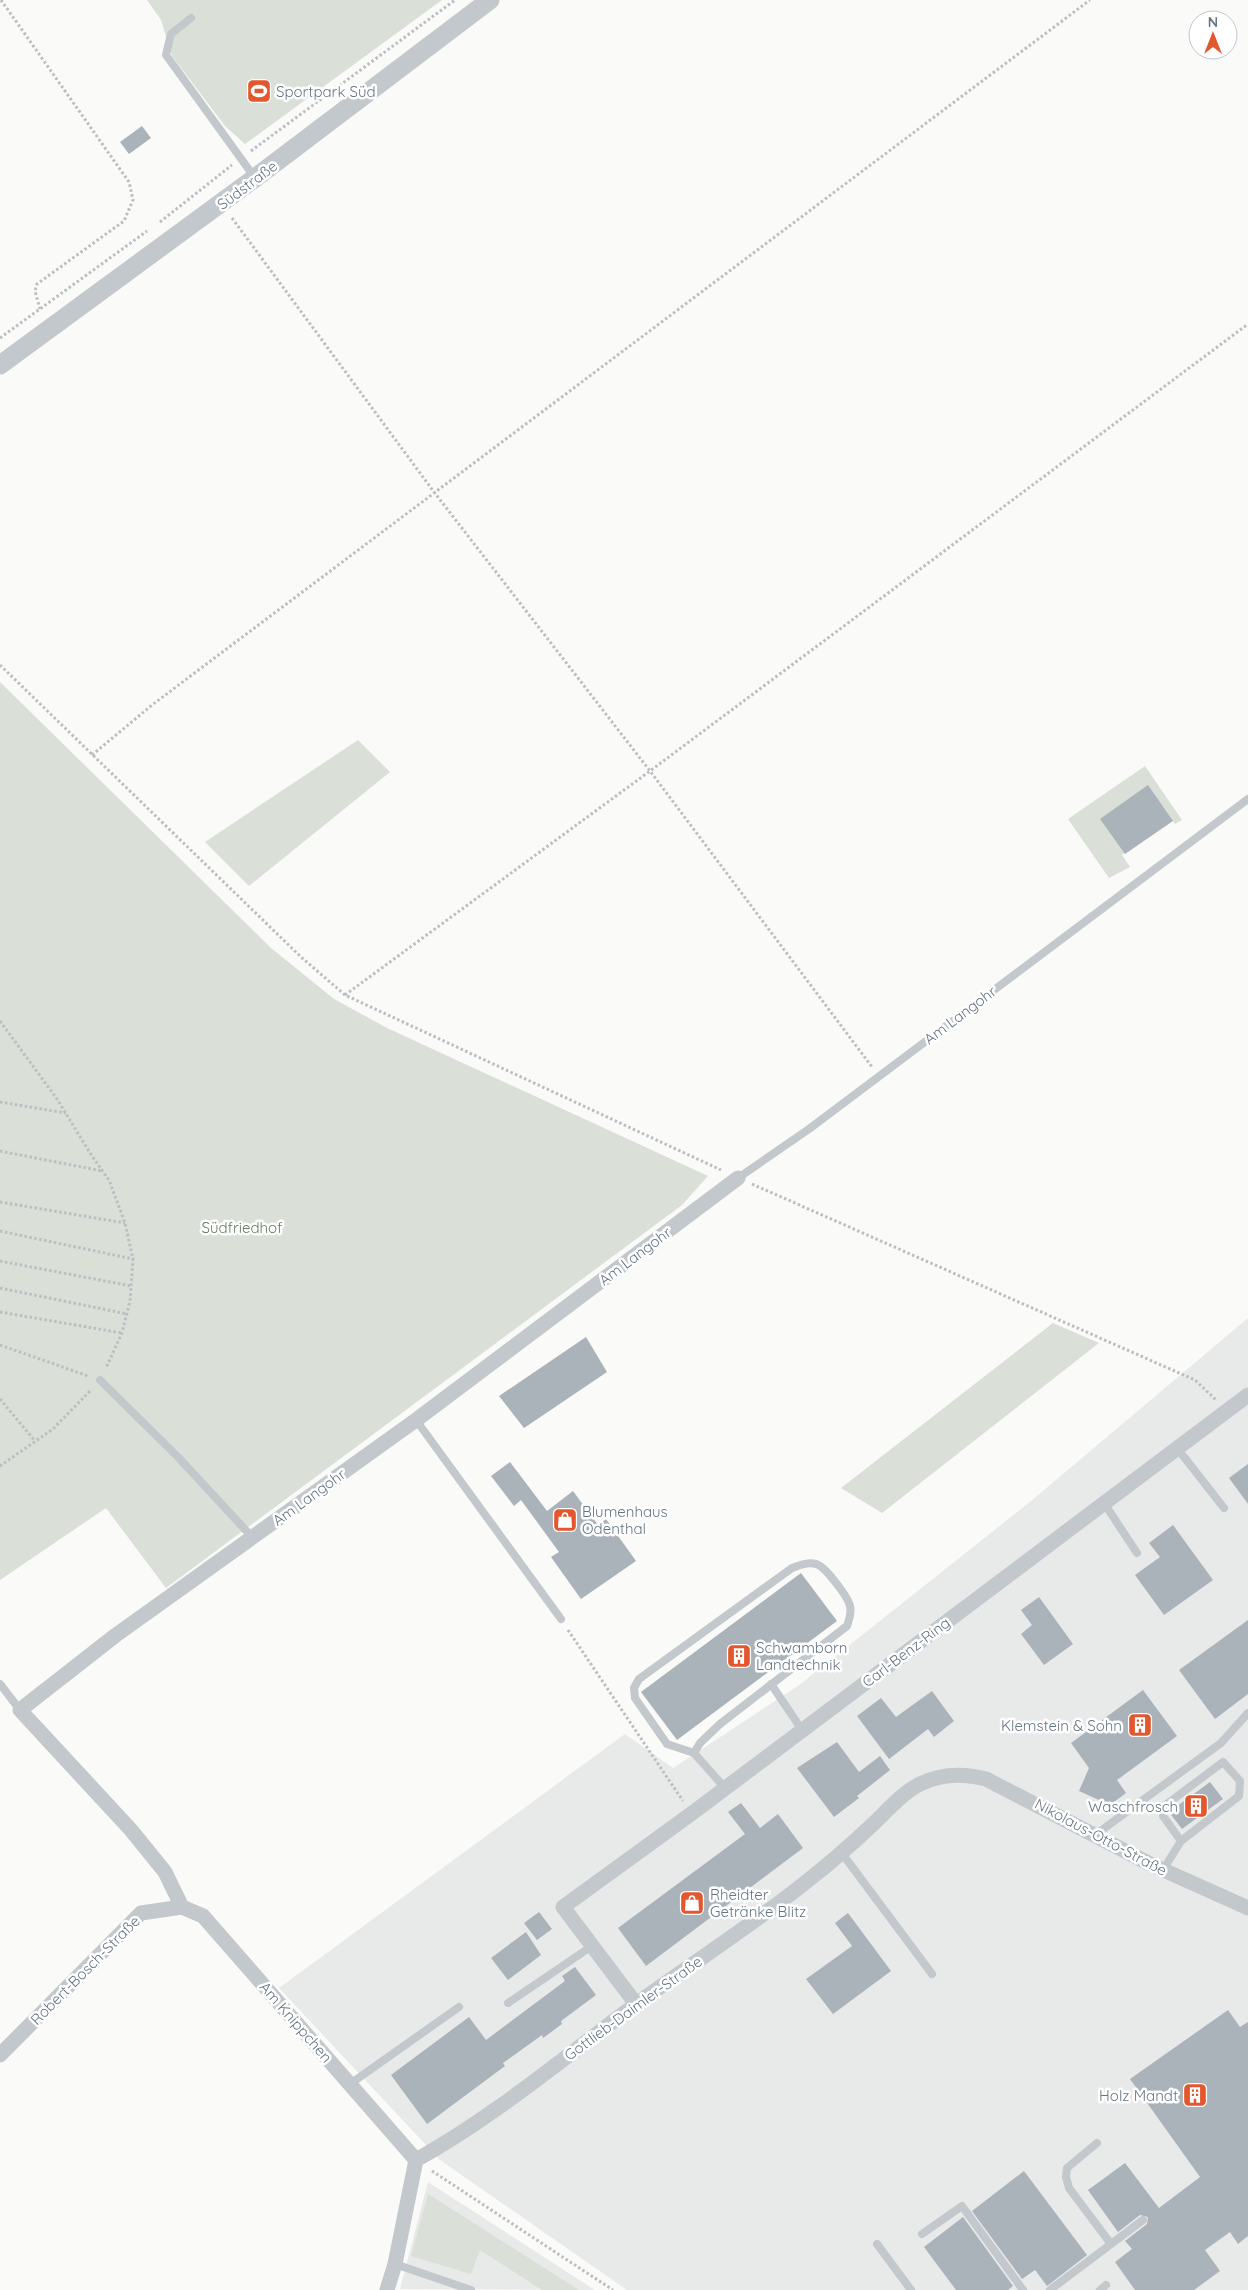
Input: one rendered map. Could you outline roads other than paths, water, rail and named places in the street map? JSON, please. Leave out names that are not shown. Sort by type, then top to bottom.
[{"type":"street","name":"Südstraße","points":[[0,365],[221,204],[490,0]]},
{"type":"street","name":"Am Langohr","points":[[20,1710],[116,1635],[416,1420],[738,1178]]},
{"type":"street","name":"Carl-Benz-Ring","points":[[592,1946],[563,1907],[691,1814],[1248,1395]]},
{"type":"street","points":[[20,1710],[131,1830],[165,1872],[182,1907]]},
{"type":"street","name":"Nikolaus-Otto-Straße","points":[[952,1774],[978,1777],[1003,1786],[1163,1870],[1248,1908]]},
{"type":"street","name":"Gottlieb-Daimler-Straße","points":[[416,2160],[454,2139],[636,2004],[806,1882],[919,1784],[935,1777],[952,1774]]},
{"type":"street","name":"Robert-Bosch-Straße","points":[[0,2055],[141,1912],[182,1907]]},
{"type":"street","name":"Am Knippchen","points":[[182,1907],[202,1916],[416,2160]]},
{"type":"street","points":[[592,1946],[636,2004]]},
{"type":"street","points":[[387,2290],[395,2264],[416,2160]]},
{"type":"lane","points":[[191,18],[171,34],[166,55],[255,178]]},
{"type":"lane","name":"Am Langohr","points":[[738,1178],[810,1129],[1248,799]]},
{"type":"lane","points":[[100,1380],[178,1457],[253,1538]]},
{"type":"lane","points":[[416,1420],[561,1619]]},
{"type":"lane","points":[[1177,1448],[1224,1508]]},
{"type":"lane","points":[[1104,1503],[1137,1552]]},
{"type":"lane","points":[[694,1753],[700,1743],[720,1724],[847,1626],[851,1616],[850,1605],[825,1568],[816,1564],[805,1563],[792,1568],[639,1679],[634,1688],[635,1698],[667,1744],[694,1753],[725,1788]]},
{"type":"lane","points":[[0,1684],[20,1710]]},
{"type":"lane","points":[[772,1684],[802,1730]]},
{"type":"lane","points":[[1095,1835],[1221,1743],[1248,1714]]},
{"type":"lane","points":[[1163,1870],[1181,1840],[1239,1796],[1240,1781],[1223,1762],[1163,1807],[1163,1816],[1181,1840]]},
{"type":"lane","points":[[841,1852],[932,1974]]},
{"type":"lane","points":[[508,2003],[592,1946]]},
{"type":"lane","points":[[350,2084],[459,2007]]},
{"type":"lane","points":[[1097,2143],[1067,2168],[1066,2177],[1069,2188],[1111,2244]]},
{"type":"lane","points":[[922,2234],[962,2206],[1023,2290]]},
{"type":"lane","points":[[1050,2290],[1143,2220]]},
{"type":"lane","points":[[877,2244],[911,2290]]},
{"type":"lane","points":[[395,2264],[470,2290]]},
{"type":"place","name":"Sportpark Süd","points":[[259,91]]},
{"type":"place","name":"Blumenhaus Odenthal","points":[[565,1520]]},
{"type":"place","name":"Schwamborn Landtechnik","points":[[739,1656]]},
{"type":"place","name":"Klemstein & Sohn","points":[[1140,1725]]},
{"type":"place","name":"Waschfrosch","points":[[1196,1806]]},
{"type":"place","name":"Rheidter Getränke Blitz","points":[[692,1903]]},
{"type":"place","name":"Holz Mandt","points":[[1195,2095]]},
{"type":"park label","name":"Südfriedhof","points":[[242,1227]]}]
